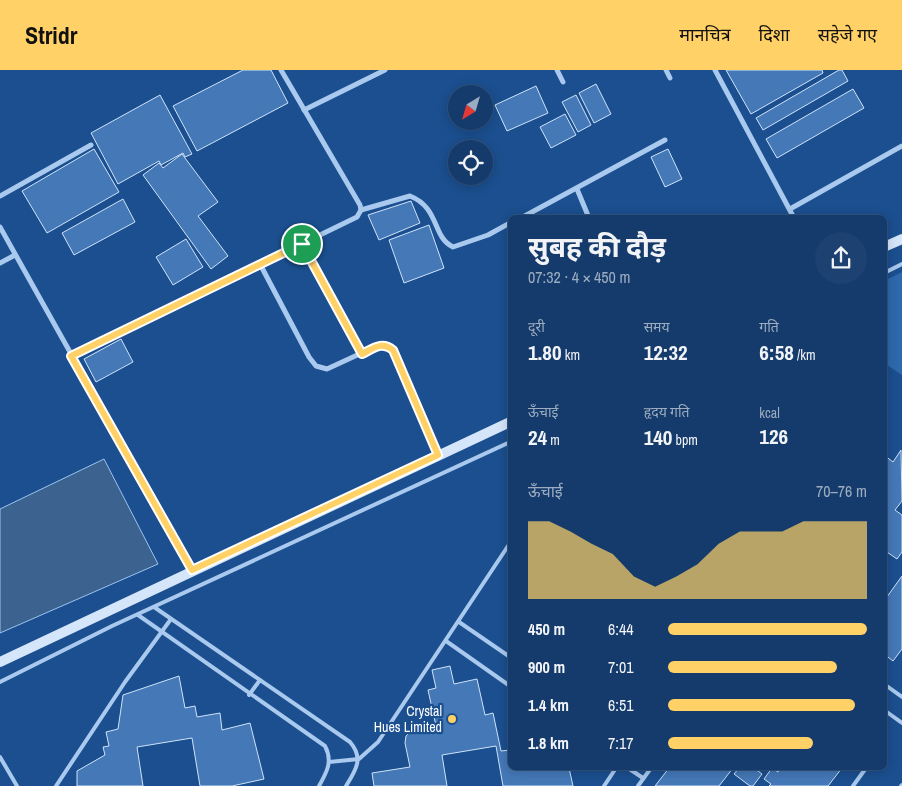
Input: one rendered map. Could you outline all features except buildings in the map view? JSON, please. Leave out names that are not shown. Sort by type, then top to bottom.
[{"type":"street","points":[[71,356],[357,217],[361,210],[360,205],[281,70]]},
{"type":"street","points":[[304,110],[386,70]]},
{"type":"street","points":[[557,70],[563,82]]},
{"type":"street","points":[[666,70],[670,78]]},
{"type":"street","points":[[716,70],[792,215]]},
{"type":"street","points":[[528,215],[665,140]]},
{"type":"street","points":[[0,196],[91,145]]},
{"type":"street","points":[[790,209],[902,146]]},
{"type":"street","points":[[577,189],[588,215]]},
{"type":"street","points":[[361,210],[410,196],[428,207],[446,244],[453,247],[488,235],[508,224]]},
{"type":"street","points":[[0,227],[192,570]]},
{"type":"street","points":[[887,246],[902,239]]},
{"type":"street","points":[[302,244],[362,354]]},
{"type":"street","points":[[0,263],[15,255]]},
{"type":"street","points":[[260,264],[309,357],[316,366],[327,368],[379,345],[387,346],[393,350],[438,455]]},
{"type":"street","points":[[0,662],[508,423]]},
{"type":"lane","points":[[887,272],[902,264]]},
{"type":"lane","points":[[0,682],[137,614],[508,443]]},
{"type":"lane","points":[[329,762],[359,758],[378,742],[508,546]]},
{"type":"lane","points":[[154,607],[350,742],[356,749],[359,758],[356,771],[346,786]]},
{"type":"lane","points":[[137,614],[325,746],[330,755],[329,762],[319,786]]},
{"type":"lane","points":[[56,786],[125,682],[171,619]]},
{"type":"lane","points":[[459,622],[508,656]]},
{"type":"lane","points":[[446,641],[508,685]]},
{"type":"lane","points":[[249,694],[260,680]]},
{"type":"lane","points":[[887,686],[902,697]]},
{"type":"lane","points":[[887,712],[902,723]]},
{"type":"lane","points":[[0,757],[18,786]]},
{"type":"lane","points":[[604,786],[615,770]]},
{"type":"lane","points":[[631,770],[643,778]]},
{"type":"lane","points":[[638,786],[649,770]]},
{"type":"lane","points":[[853,786],[865,770]]},
{"type":"shaded area","points":[[902,272],[902,375],[887,365],[887,280]]},
{"type":"shaded area","points":[[104,459],[158,564],[0,633],[0,509]]},
{"type":"place","name":"Crystal Hues Limited","points":[[452,719]]},
{"type":"route","points":[[302,244],[337,304],[362,354],[379,345],[387,346],[393,350],[438,455],[192,570],[71,356],[302,244]]}]
